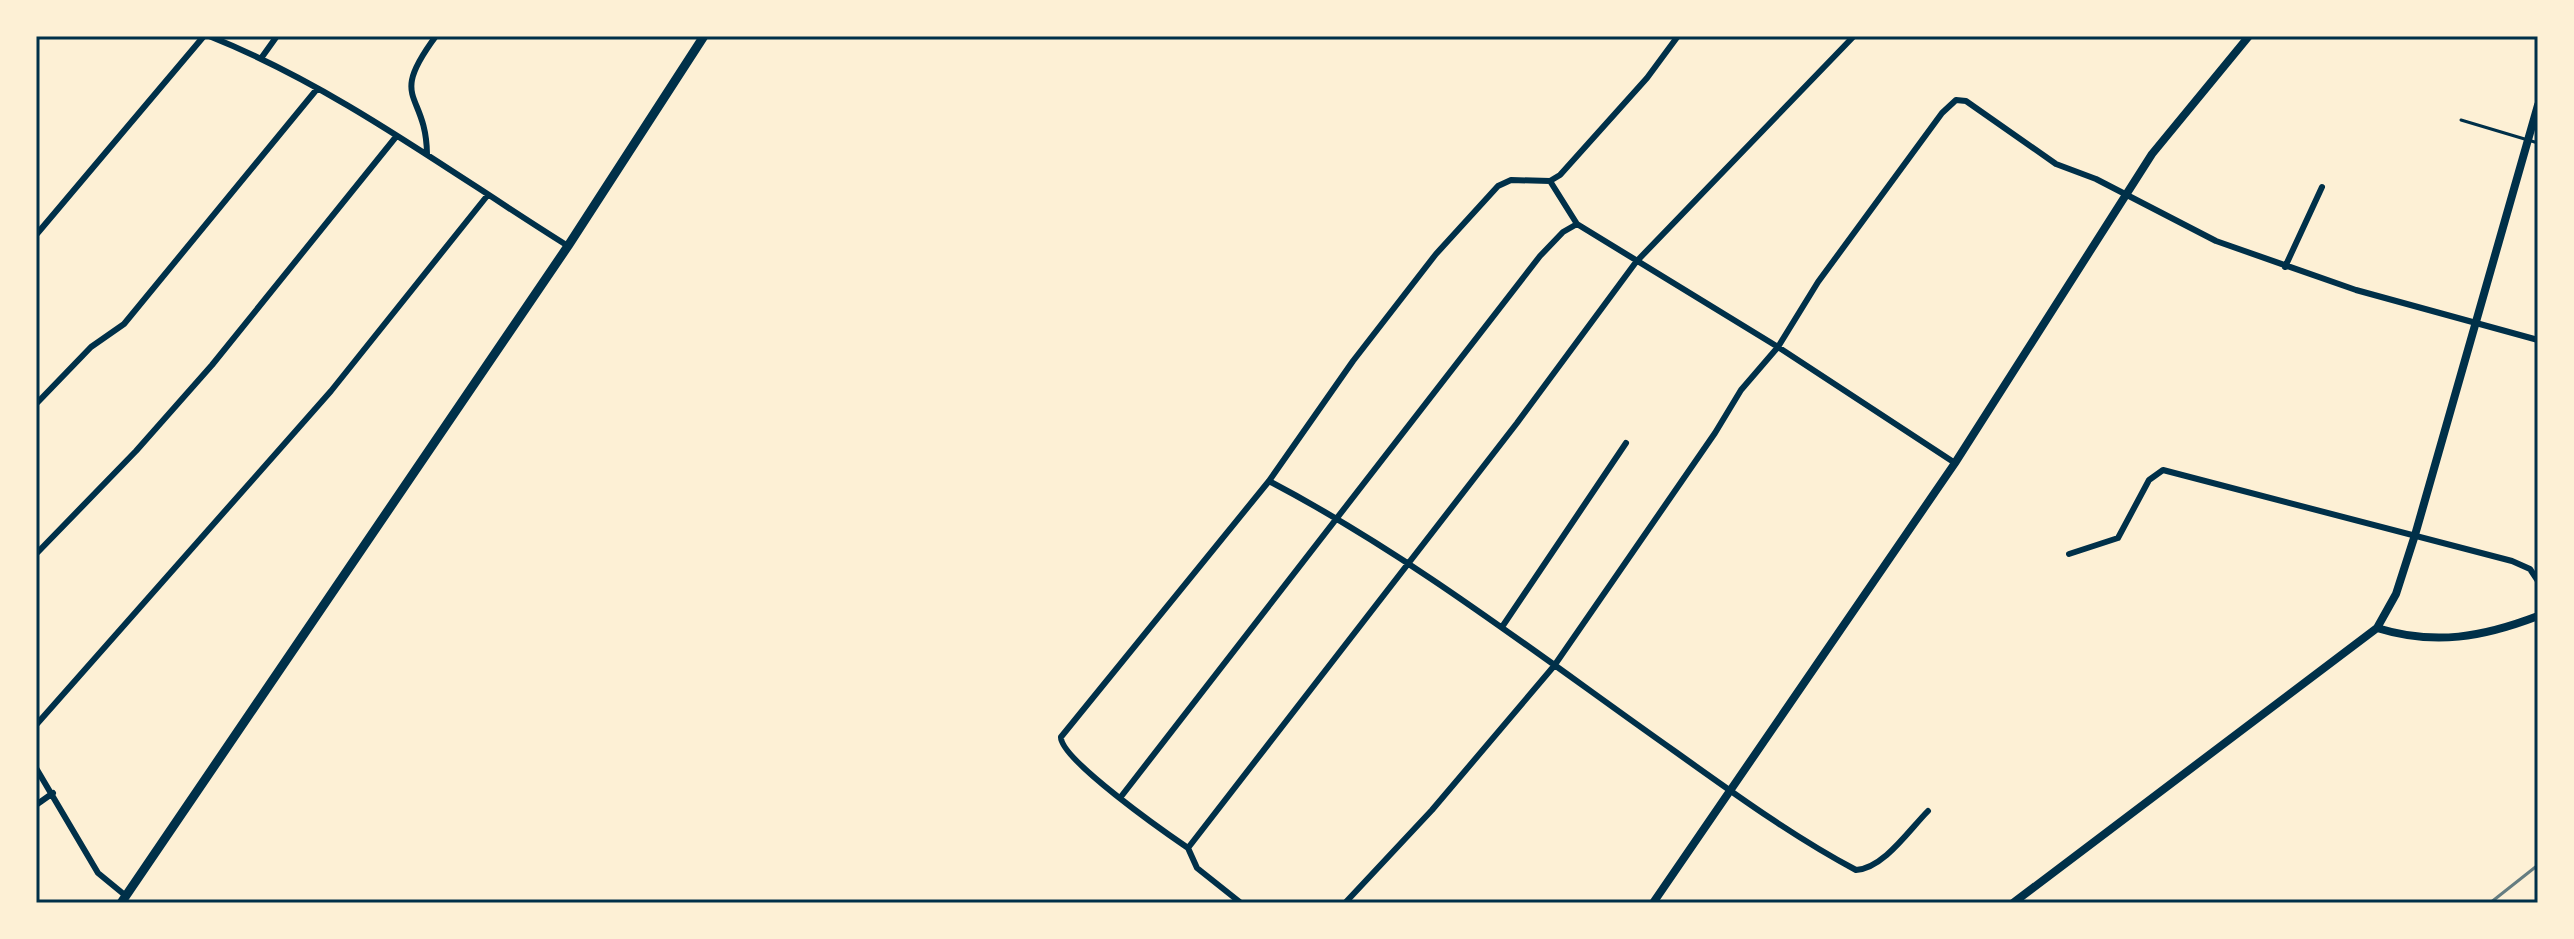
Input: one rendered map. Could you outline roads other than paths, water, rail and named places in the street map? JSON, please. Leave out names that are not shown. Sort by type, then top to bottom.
[{"type":"main road","points":[[124,900],[568,246],[704,36]]},
{"type":"street","points":[[36,235],[206,36],[262,57],[395,138],[427,154],[568,246]]},
{"type":"street","points":[[262,57],[277,36]]},
{"type":"street","points":[[427,154],[423,120],[411,98],[409,80],[436,36]]},
{"type":"street","points":[[1241,903],[1197,868],[1188,848],[1120,798],[1063,747],[1061,737],[1269,481],[1353,361],[1436,254],[1485,199],[1511,180],[1550,181],[1647,78],[1678,36]]},
{"type":"street","points":[[1188,848],[1636,262],[1854,36]]},
{"type":"street","points":[[1653,903],[1955,463],[2169,130],[2249,36]]},
{"type":"street","points":[[36,404],[91,347],[124,324],[317,89]]},
{"type":"street","points":[[1345,903],[1432,810],[1554,666],[1715,433],[1741,390],[1778,347],[1818,282],[1942,113],[1956,100],[1966,101],[2046,158],[2216,241],[2285,267],[2538,340]]},
{"type":"street","points":[[2013,903],[2377,628],[2396,594],[2415,535],[2475,323],[2533,141],[2538,105]]},
{"type":"street","points":[[36,554],[136,451],[212,365],[395,138]]},
{"type":"street","points":[[1550,181],[1577,224],[1778,347],[1955,463]]},
{"type":"street","points":[[2285,267],[2322,187]]},
{"type":"street","points":[[36,725],[331,391],[487,196]]},
{"type":"street","points":[[1120,798],[1540,256],[1577,224]]},
{"type":"street","points":[[1502,627],[1626,443]]},
{"type":"street","points":[[2069,554],[2118,538],[2149,480],[2163,470],[2522,564],[2538,581]]},
{"type":"street","points":[[1269,481],[1337,517],[1408,564],[1502,627],[1731,791],[1856,870],[1866,868],[1890,851],[1928,811]]},
{"type":"street","points":[[2377,628],[2410,638],[2447,640],[2496,631],[2538,616]]},
{"type":"street","points":[[36,768],[98,873],[124,900]]},
{"type":"street","points":[[36,805],[53,793]]},
{"type":"lane","points":[[2461,120],[2533,141]]},
{"type":"railway","points":[[2490,903],[2538,865]]}]
